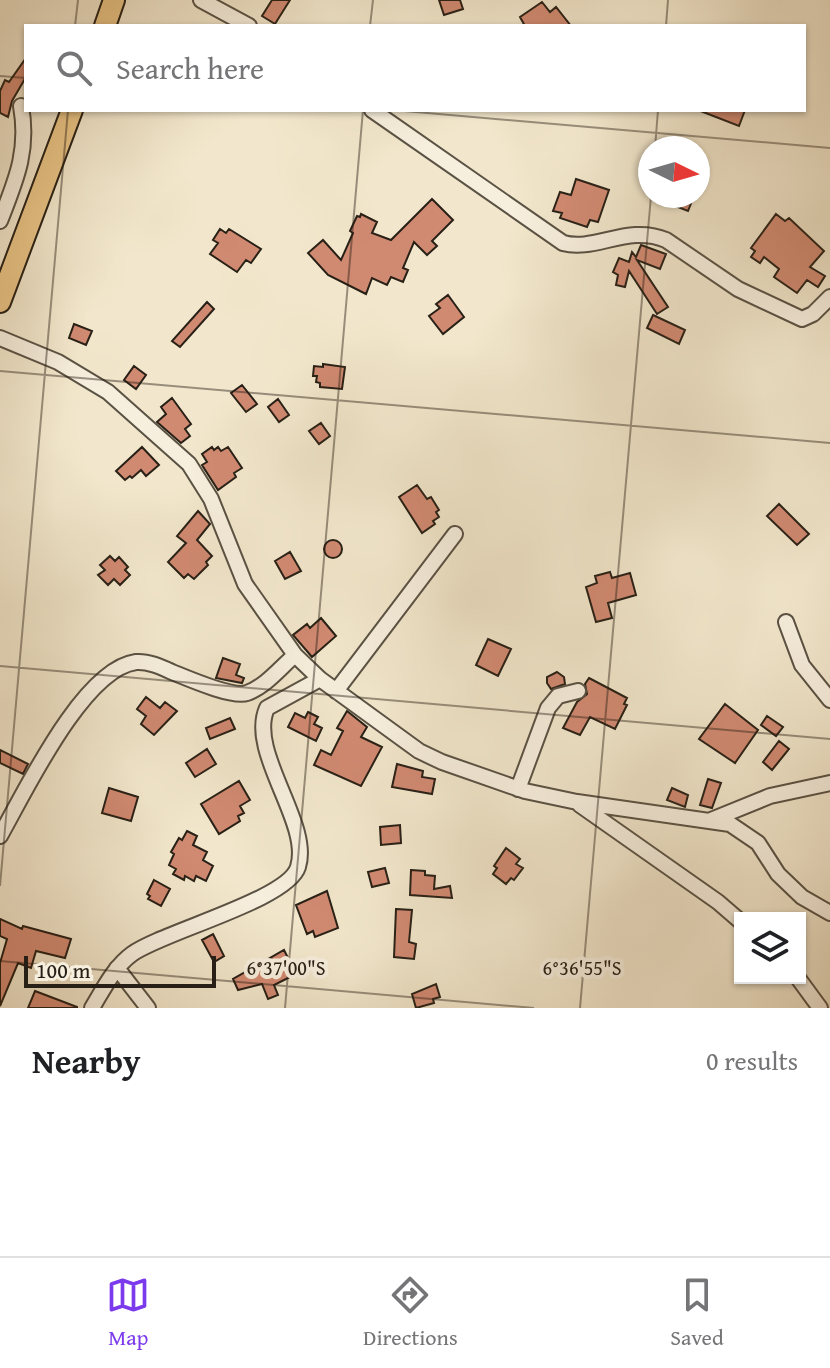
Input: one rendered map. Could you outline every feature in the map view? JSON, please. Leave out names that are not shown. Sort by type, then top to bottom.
[{"type":"highway","points":[[106,24],[114,0]]},
{"type":"highway","points":[[0,302],[71,112]]},
{"type":"street","points":[[201,0],[245,24]]},
{"type":"street","points":[[0,221],[23,157],[25,140],[21,106]]},
{"type":"street","points":[[375,112],[563,243],[576,245],[624,235],[654,235],[738,289],[802,319],[813,314],[830,297]]},
{"type":"street","points":[[0,338],[58,362],[108,392],[189,464],[211,499],[245,584],[295,655],[320,679],[419,751],[518,789],[577,802],[730,824],[758,843],[778,874],[802,897],[830,913]]},
{"type":"street","points":[[336,691],[455,534]]},
{"type":"street","points":[[786,622],[802,665],[830,700]]},
{"type":"street","points":[[0,836],[72,712],[98,683],[136,662],[151,663],[190,679],[242,694],[258,687],[295,655]]},
{"type":"street","points":[[92,1008],[117,968],[130,955],[146,945],[243,906],[289,881],[298,870],[298,840],[273,769],[262,724],[267,708],[320,679]]},
{"type":"street","points":[[518,789],[548,708],[558,696],[578,691]]},
{"type":"street","points":[[710,821],[770,796],[830,783]]},
{"type":"street","points":[[577,802],[734,916]]},
{"type":"street","points":[[117,968],[148,1008]]},
{"type":"street","points":[[802,984],[820,1008]]},
{"type":"building","points":[[272,0],[290,0],[275,24],[262,16]]},
{"type":"building","points":[[439,0],[460,0],[463,9],[444,15]]},
{"type":"building","points":[[542,2],[550,12],[556,7],[569,24],[524,24],[520,17]]},
{"type":"building","points":[[24,61],[24,80],[12,101],[8,117],[0,113],[0,91],[5,80],[9,82]]},
{"type":"building","points":[[703,112],[744,112],[739,126]]},
{"type":"building","points":[[576,179],[609,190],[598,222],[590,220],[587,227],[560,218],[562,213],[553,211],[560,192],[571,195]]},
{"type":"building","points":[[432,199],[453,220],[432,241],[437,246],[427,255],[414,242],[403,268],[408,270],[403,282],[391,277],[387,285],[372,278],[366,294],[328,275],[308,253],[323,240],[341,260],[353,233],[350,231],[361,214],[377,222],[372,233],[391,240]]},
{"type":"building","points":[[776,214],[785,221],[789,218],[824,251],[810,267],[825,276],[818,287],[807,280],[797,293],[774,277],[779,269],[764,257],[760,263],[751,257],[755,251],[751,248]]},
{"type":"building","points":[[220,229],[226,233],[229,229],[261,249],[251,263],[246,260],[237,272],[210,254],[218,243],[213,240]]},
{"type":"building","points":[[641,245],[666,254],[660,269],[637,260],[668,307],[657,314],[629,271],[625,287],[616,285],[618,275],[613,272],[619,258],[629,262],[632,252],[636,257]]},
{"type":"building","points":[[448,295],[464,317],[443,334],[429,316],[440,308],[436,304]]},
{"type":"building","points":[[207,302],[214,309],[180,347],[172,341]]},
{"type":"building","points":[[653,315],[685,330],[679,344],[647,328]]},
{"type":"building","points":[[74,324],[92,331],[86,345],[69,338]]},
{"type":"building","points":[[323,364],[345,367],[342,389],[320,387],[320,383],[316,382],[314,366],[323,367]]},
{"type":"building","points":[[134,366],[146,375],[136,389],[124,380]]},
{"type":"building","points":[[242,385],[257,404],[246,412],[231,393]]},
{"type":"building","points":[[172,398],[191,424],[185,429],[190,436],[181,443],[157,422],[166,414],[161,407]]},
{"type":"building","points":[[278,399],[289,415],[279,422],[268,407]]},
{"type":"building","points":[[321,423],[330,436],[319,444],[309,431]]},
{"type":"building","points":[[142,447],[159,465],[146,476],[141,470],[125,480],[116,471]]},
{"type":"building","points":[[212,447],[214,450],[218,447],[221,451],[228,447],[242,468],[234,473],[236,477],[218,490],[202,465],[207,462],[202,454]]},
{"type":"building","points":[[417,485],[427,499],[431,497],[439,510],[436,512],[439,517],[433,521],[435,524],[422,533],[399,497]]},
{"type":"building","points":[[779,504],[809,534],[797,545],[767,516]]},
{"type":"building","points":[[198,511],[210,524],[197,540],[212,556],[194,579],[188,574],[184,578],[168,562],[186,543],[177,536]]},
{"type":"building","points":[[333,540],[342,549],[333,558],[324,549]]},
{"type":"building","points":[[290,552],[301,571],[285,579],[275,561]]},
{"type":"building","points":[[110,556],[115,561],[119,557],[128,567],[125,570],[130,575],[120,585],[114,579],[108,585],[98,575],[105,570],[100,565]]},
{"type":"building","points":[[610,572],[612,578],[630,573],[636,595],[608,603],[612,618],[596,622],[586,587],[597,583],[595,576]]},
{"type":"building","points":[[321,618],[336,636],[312,657],[293,635],[307,624],[310,628]]},
{"type":"building","points":[[488,639],[511,649],[498,676],[476,665]]},
{"type":"building","points":[[223,658],[240,664],[236,675],[244,678],[242,683],[216,678]]},
{"type":"building","points":[[557,672],[564,677],[565,684],[551,689],[547,677]]},
{"type":"building","points":[[589,678],[627,698],[624,704],[627,705],[615,729],[590,717],[580,735],[563,728],[577,702],[587,694],[585,684]]},
{"type":"building","points":[[146,697],[160,708],[165,702],[177,711],[154,735],[141,724],[146,716],[137,709]]},
{"type":"building","points":[[725,704],[758,730],[735,763],[699,739]]},
{"type":"building","points":[[347,711],[367,727],[361,737],[382,747],[361,786],[314,765],[321,750],[331,755],[343,731],[337,728]]},
{"type":"building","points":[[308,712],[318,717],[314,724],[322,728],[316,741],[288,727],[295,713],[305,718]]},
{"type":"building","points":[[767,716],[783,727],[776,736],[761,725]]},
{"type":"building","points":[[230,718],[235,729],[210,739],[206,728]]},
{"type":"building","points":[[779,741],[789,749],[772,770],[763,762]]},
{"type":"building","points":[[207,749],[216,764],[195,777],[186,763]]},
{"type":"building","points":[[0,750],[28,764],[23,774],[0,763]]},
{"type":"building","points":[[397,764],[423,771],[422,777],[435,779],[432,794],[392,787]]},
{"type":"building","points":[[708,779],[721,783],[712,808],[700,805]]},
{"type":"building","points":[[239,781],[250,800],[240,806],[244,813],[238,816],[240,821],[219,834],[201,804]]},
{"type":"building","points":[[109,788],[138,797],[131,821],[102,813]]},
{"type":"building","points":[[672,788],[688,795],[685,807],[667,800]]},
{"type":"building","points":[[400,825],[401,843],[381,845],[380,827]]},
{"type":"building","points":[[187,831],[197,836],[193,845],[207,852],[203,860],[213,866],[206,881],[196,876],[194,881],[185,876],[184,880],[173,874],[176,869],[169,865],[174,854],[171,852]]},
{"type":"building","points":[[506,848],[520,859],[516,864],[523,868],[514,880],[511,878],[506,884],[493,874],[497,868],[494,866]]},
{"type":"building","points":[[385,868],[389,883],[372,887],[368,872]]},
{"type":"building","points":[[411,870],[425,871],[425,875],[435,876],[434,889],[450,886],[452,898],[410,895]]},
{"type":"building","points":[[154,880],[170,889],[161,906],[148,899],[150,896],[147,894]]},
{"type":"building","points":[[327,891],[338,928],[315,937],[313,931],[307,934],[296,905]]},
{"type":"building","points":[[396,909],[412,910],[409,942],[416,944],[414,959],[394,957]]},
{"type":"building","points":[[0,919],[22,929],[23,926],[71,939],[65,958],[36,951],[31,968],[18,963],[0,1006],[0,963],[7,939],[0,936]]},
{"type":"building","points":[[213,934],[224,956],[214,962],[202,940]]},
{"type":"building","points":[[284,950],[296,974],[274,985],[278,995],[268,999],[262,984],[238,990],[233,979]]},
{"type":"building","points":[[436,984],[440,997],[433,999],[434,1003],[416,1008],[412,994]]},
{"type":"building","points":[[35,991],[77,1007],[77,1008],[28,1008]]}]
